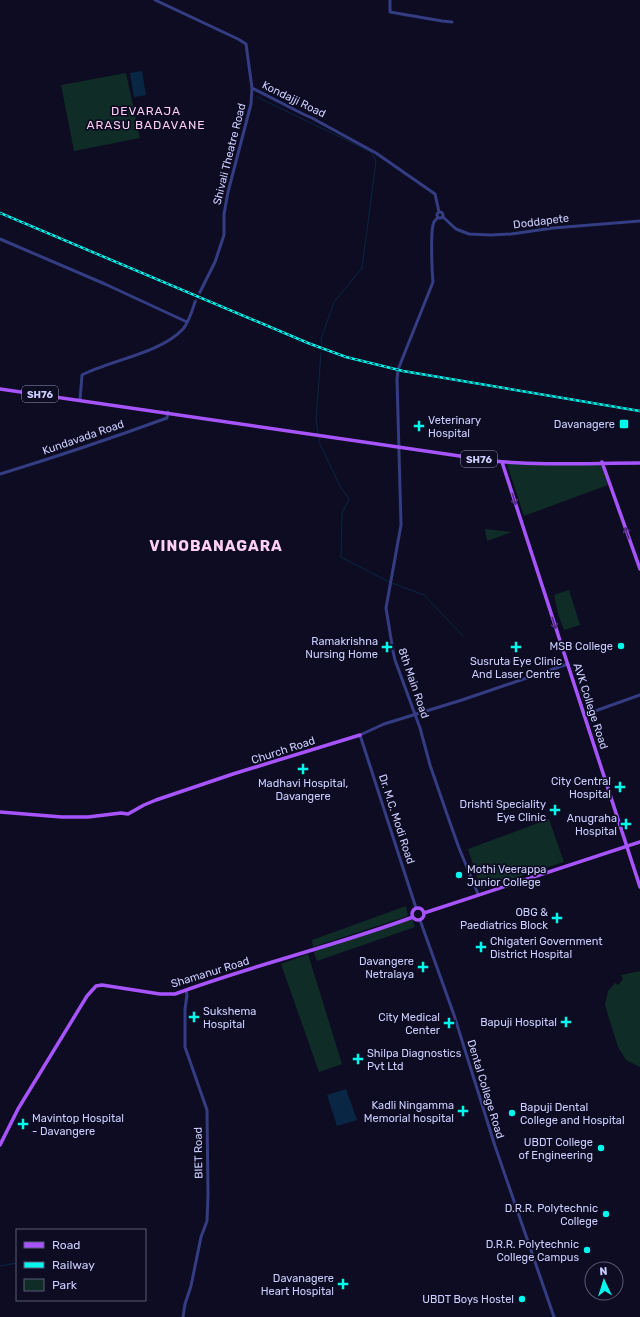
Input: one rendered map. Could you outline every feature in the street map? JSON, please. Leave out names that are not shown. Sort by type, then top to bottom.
[{"type":"main road","name":"SH76","points":[[0,389],[168,412],[502,462],[531,464],[602,462],[640,463]]},
{"type":"main road","name":"AVK College Road","points":[[502,462],[640,887]]},
{"type":"main road","points":[[602,462],[640,569]]},
{"type":"main road","name":"Church Road","points":[[0,812],[88,818],[122,813],[128,814],[156,800],[233,774],[360,735]]},
{"type":"main road","points":[[424,913],[640,842]]},
{"type":"main road","points":[[416,908],[421,908],[424,913],[424,917],[420,920],[416,920],[413,917],[413,912],[416,908]]},
{"type":"main road","name":"Shamanur Road","points":[[0,1145],[18,1108],[92,990],[96,986],[102,985],[160,994],[175,994],[413,917]]},
{"type":"street","name":"Kondajji Road","points":[[155,0],[246,44],[252,88],[312,118],[376,153],[435,194],[439,212]]},
{"type":"street","points":[[390,0],[390,12],[452,22]]},
{"type":"street","name":"Shivali Theatre Road","points":[[200,292],[215,262],[224,235],[224,214],[228,192],[251,104],[252,88]]},
{"type":"street","points":[[439,212],[443,213],[443,217],[438,217],[437,214],[439,212]]},
{"type":"street","name":"8th Main Road","points":[[438,217],[433,223],[433,282],[398,370],[397,396],[401,525],[386,608],[393,651],[449,820],[478,894]]},
{"type":"street","name":"Doddapete","points":[[443,217],[456,229],[469,234],[491,235],[640,221]]},
{"type":"street","points":[[0,239],[105,284],[187,322]]},
{"type":"street","points":[[80,400],[82,375],[118,360],[153,348],[175,336],[184,328],[196,302]]},
{"type":"street","name":"Kundavada Road","points":[[0,474],[83,448],[167,418],[168,412]]},
{"type":"street","name":"Church Road","points":[[360,735],[384,724],[462,700],[568,664]]},
{"type":"street","points":[[584,715],[640,696]]},
{"type":"street","name":"Dr. M.C. Modi Road","points":[[360,735],[416,908]]},
{"type":"street","name":"Dental College Road","points":[[420,920],[454,1014],[495,1146],[554,1317]]},
{"type":"street","name":"BIET Road","points":[[183,1317],[201,1237],[207,1220],[208,1195],[207,1110],[185,1047],[186,990]]},
{"type":"green space","points":[[126,73],[140,138],[74,151],[61,85]]},
{"type":"green space","points":[[601,463],[608,485],[524,516],[507,464]]},
{"type":"green space","points":[[485,529],[512,532],[487,541]]},
{"type":"green space","points":[[569,590],[580,625],[564,630],[558,614],[554,595]]},
{"type":"green space","points":[[549,819],[564,862],[481,889],[468,849]]},
{"type":"green space","points":[[406,906],[408,916],[313,947],[312,940]]},
{"type":"green space","points":[[412,918],[415,927],[317,961],[313,950]]},
{"type":"green space","points":[[308,954],[342,1064],[319,1072],[281,964]]},
{"type":"green space","points":[[640,971],[640,1067],[626,1060],[618,1047],[605,1005],[608,991],[615,983],[618,985],[623,979],[621,975]]},
{"type":"water","points":[[142,71],[146,95],[134,97],[130,73]]},
{"type":"water","points":[[346,1089],[357,1120],[337,1126],[327,1095]]},
{"type":"waterway","points":[[257,97],[371,152],[376,161],[362,268],[334,302],[321,339],[322,345]]},
{"type":"waterway","points":[[318,434],[316,419],[321,353]]},
{"type":"waterway","points":[[319,437],[319,442],[340,486],[349,499],[342,513],[341,557],[389,582]]},
{"type":"waterway","points":[[392,583],[424,595],[463,636]]},
{"type":"waterway","points":[[0,1266],[16,1263]]},
{"type":"tunnel","points":[[195,302],[200,292]]},
{"type":"railway","points":[[0,213],[308,343],[346,357],[403,371],[640,411]]},
{"type":"place","name":"Davanagere","points":[[624,424]]},
{"type":"place","name":"Veterinary Hospital","points":[[419,426]]},
{"type":"place","name":"MSB College","points":[[621,646]]},
{"type":"place","name":"Ramakrishna Nursing Home","points":[[387,647]]},
{"type":"place","name":"Susruta Eye Clinic And Laser Centre","points":[[516,647]]},
{"type":"place","name":"Madhavi Hospital, Davangere","points":[[303,769]]},
{"type":"place","name":"City Central Hospital","points":[[620,787]]},
{"type":"place","name":"Drishti Speciality Eye Clinic","points":[[555,810]]},
{"type":"place","name":"Anugraha Hospital","points":[[626,824]]},
{"type":"place","name":"Mothi Veerappa Junior College","points":[[459,875]]},
{"type":"place","name":"OBG & Paediatrics Block","points":[[557,918]]},
{"type":"place","name":"Chigateri Government District Hospital","points":[[481,947]]},
{"type":"place","name":"Davangere Netralaya","points":[[423,967]]},
{"type":"place","name":"Sukshema Hospital","points":[[194,1017]]},
{"type":"place","name":"Bapuji Hospital","points":[[566,1022]]},
{"type":"place","name":"City Medical Center","points":[[449,1023]]},
{"type":"place","name":"Shilpa Diagnostics Pvt Ltd","points":[[358,1059]]},
{"type":"place","name":"Kadli Ningamma Memorial hospital","points":[[463,1111]]},
{"type":"place","name":"Bapuji Dental College and Hospital","points":[[512,1113]]},
{"type":"place","name":"Mavintop Hospital - Davangere","points":[[23,1124]]},
{"type":"place","name":"UBDT College of Engineering","points":[[601,1148]]},
{"type":"place","name":"D.R.R. Polytechnic College","points":[[606,1214]]},
{"type":"place","name":"D.R.R. Polytechnic College Campus","points":[[587,1250]]},
{"type":"place","name":"Davanagere Heart Hospital","points":[[343,1284]]},
{"type":"place","name":"UBDT Boys Hostel","points":[[522,1299]]},
{"type":"district","name":"DEVARAJA ARASU BADAVANE","points":[[146,118]]},
{"type":"district","name":"VINOBANAGARA","points":[[216,546]]}]
